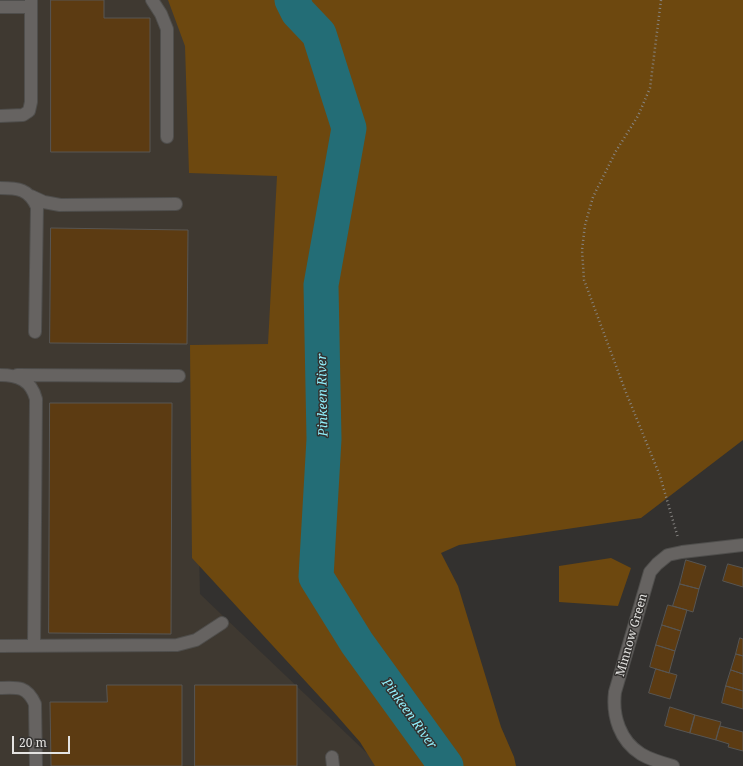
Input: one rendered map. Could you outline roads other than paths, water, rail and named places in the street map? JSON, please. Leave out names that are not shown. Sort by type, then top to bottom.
[{"type":"street","points":[[152,0],[161,14],[167,29],[167,138]]},
{"type":"street","points":[[0,7],[31,3],[31,102],[29,111],[23,115],[0,116]]},
{"type":"street","points":[[0,188],[16,189],[44,202],[60,205],[176,204]]},
{"type":"street","points":[[31,196],[37,207],[35,332]]},
{"type":"street","points":[[5,375],[179,376]]},
{"type":"street","points":[[5,375],[28,382],[34,390],[36,399],[34,646]]},
{"type":"street","name":"Minnow Green","points":[[673,766],[652,760],[633,748],[625,739],[619,728],[613,703],[650,572],[668,555],[743,545]]},
{"type":"street","points":[[0,646],[177,644],[196,640],[222,623]]},
{"type":"street","points":[[0,688],[14,687],[31,694],[35,704],[36,766]]},
{"type":"waterway","name":"Pinkeen River","points":[[292,0],[298,12],[319,34],[349,128],[321,285],[324,439],[316,577],[357,643],[446,766]]}]
